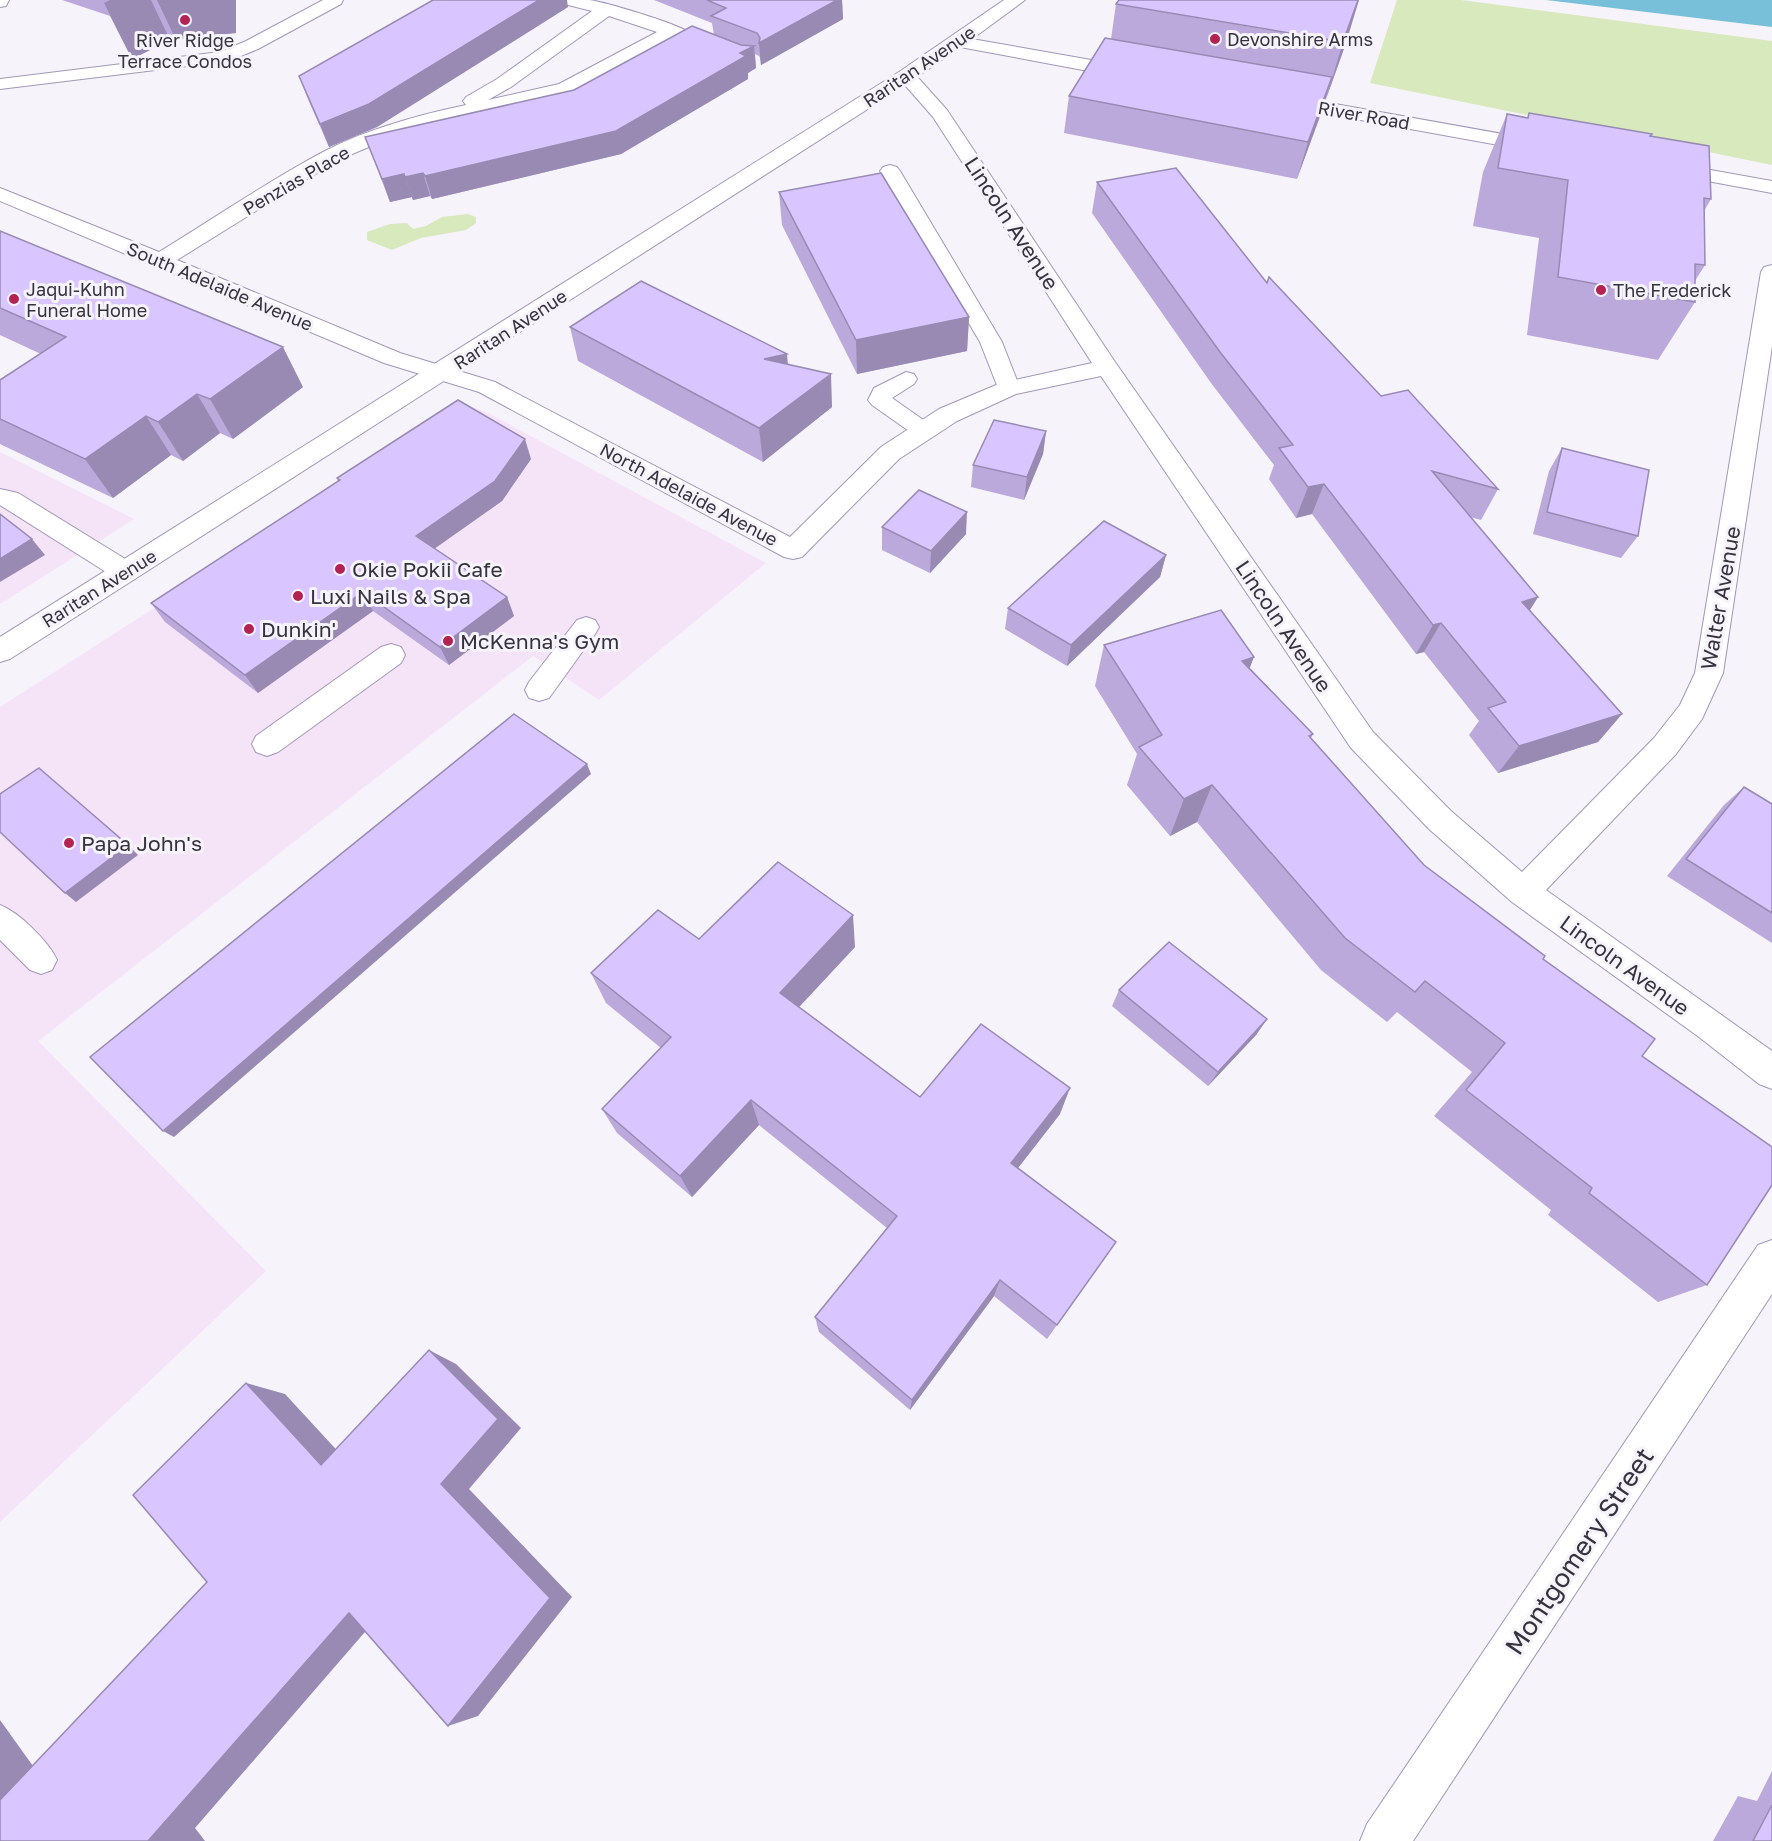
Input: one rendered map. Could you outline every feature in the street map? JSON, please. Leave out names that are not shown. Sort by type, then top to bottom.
[{"type":"street","points":[[570,0],[702,42]]},
{"type":"street","name":"Raritan Avenue","points":[[2,647],[126,572],[906,76],[1016,0]]},
{"type":"street","name":"Penzias Place","points":[[160,261],[331,156],[476,100],[504,83],[605,10]]},
{"type":"street","name":"Penzias Place","points":[[439,116],[566,88],[673,31]]},
{"type":"street","points":[[956,41],[1147,76]]},
{"type":"street","name":"Lincoln Avenue","points":[[906,76],[940,114],[1107,367],[1362,740],[1408,790],[1467,845],[1524,892],[1772,1072]]},
{"type":"street","name":"River Road","points":[[1264,97],[1564,150]]},
{"type":"street","points":[[1644,164],[1772,187]]},
{"type":"street","name":"South Adelaide Avenue","points":[[0,194],[392,358],[442,372]]},
{"type":"street","name":"Walter Avenue","points":[[1524,892],[1665,746],[1692,711],[1709,673],[1772,272]]},
{"type":"street","name":"North Adelaide Avenue","points":[[442,372],[487,387],[793,550],[890,453],[948,415],[1009,388],[1107,367]]},
{"type":"street","points":[[267,744],[391,655]]},
{"type":"street","name":"Montgomery Street","points":[[1384,1841],[1646,1452],[1772,1259]]},
{"type":"lane","points":[[1,82],[223,57],[252,45],[334,0]]},
{"type":"lane","points":[[890,171],[991,342],[1009,388]]},
{"type":"lane","points":[[906,379],[882,393],[880,400],[924,431]]},
{"type":"lane","points":[[0,497],[9,499],[126,572]]},
{"type":"lane","points":[[539,690],[586,627]]},
{"type":"lane","points":[[0,919],[41,960]]},
{"type":"shaded area","points":[[469,406],[488,413],[766,563],[599,700],[533,656],[38,1041],[266,1271],[0,1522],[0,707]]},
{"type":"shaded area","points":[[0,452],[134,519],[0,604]]},
{"type":"green space","points":[[1397,0],[1461,0],[1772,41],[1772,165],[1370,83]]},
{"type":"green space","points":[[468,214],[476,217],[476,223],[466,230],[421,238],[392,250],[367,240],[367,232],[390,224],[407,223],[413,229],[426,226],[442,217]]},
{"type":"water","points":[[1546,0],[1772,0],[1772,27]]},
{"type":"building","points":[[433,0],[539,0],[369,104],[320,124],[299,76]]},
{"type":"building","points":[[707,0],[837,0],[759,43],[760,38],[757,33],[711,16],[726,8]]},
{"type":"building","points":[[1119,0],[1358,0],[1343,42],[1116,4]]},
{"type":"building","points":[[692,26],[741,45],[754,46],[740,53],[746,56],[616,131],[425,176],[423,173],[405,177],[404,174],[382,179],[365,137],[574,90]]},
{"type":"building","points":[[1105,38],[1332,77],[1308,142],[1069,96]]},
{"type":"building","points":[[1529,113],[1709,146],[1711,199],[1704,198],[1705,265],[1695,264],[1695,302],[1558,277],[1568,180],[1498,168],[1507,114],[1528,118]]},
{"type":"building","points":[[1176,168],[1267,283],[1269,277],[1381,396],[1408,390],[1498,489],[1432,471],[1538,597],[1522,602],[1622,714],[1519,746],[1488,708],[1506,702],[1441,623],[1433,625],[1324,484],[1308,487],[1279,448],[1293,445],[1220,352],[1097,182]]},
{"type":"building","points":[[881,173],[969,317],[856,340],[779,192]]},
{"type":"building","points":[[0,231],[283,347],[210,399],[197,394],[158,422],[146,416],[85,459],[0,419],[0,380],[66,337],[0,308]]},
{"type":"building","points":[[641,281],[787,354],[764,359],[831,374],[759,428],[570,327]]},
{"type":"building","points":[[458,400],[525,439],[495,481],[416,536],[507,597],[440,647],[363,592],[245,675],[151,603],[340,480],[337,478]]},
{"type":"building","points":[[994,420],[1046,431],[1027,477],[973,465]]},
{"type":"building","points":[[1562,448],[1649,470],[1638,536],[1547,512]]},
{"type":"building","points":[[919,490],[967,512],[931,551],[882,527]]},
{"type":"building","points":[[0,514],[32,539],[0,559]]},
{"type":"building","points":[[1104,521],[1166,555],[1071,645],[1008,608]]},
{"type":"building","points":[[1221,610],[1254,657],[1242,661],[1313,734],[1309,736],[1424,865],[1545,956],[1543,959],[1655,1039],[1642,1056],[1772,1147],[1772,1185],[1707,1285],[1589,1193],[1592,1188],[1466,1090],[1505,1043],[1425,981],[1415,992],[1345,938],[1212,785],[1184,799],[1139,747],[1162,735],[1104,645]]},
{"type":"building","points":[[514,714],[587,764],[163,1131],[90,1057]]},
{"type":"building","name":"Papa John's","points":[[39,768],[128,845],[65,893],[0,832],[0,794]]},
{"type":"building","points":[[1744,787],[1772,804],[1772,913],[1686,859]]},
{"type":"building","points":[[778,862],[853,915],[780,993],[920,1097],[981,1024],[1070,1088],[1011,1163],[1116,1242],[1057,1325],[1000,1280],[912,1400],[815,1317],[897,1216],[751,1100],[680,1176],[602,1109],[671,1037],[591,973],[658,910],[699,939]]},
{"type":"building","points":[[1169,942],[1267,1019],[1218,1072],[1119,990]]},
{"type":"building","points":[[429,1350],[498,1419],[441,1484],[550,1598],[448,1726],[349,1613],[148,1841],[0,1841],[0,1800],[207,1582],[133,1495],[246,1383],[321,1465]]},
{"type":"building","points":[[1772,1805],[1772,1841],[1753,1841]]},
{"type":"place","name":"River Ridge Terrace Condos","points":[[185,20]]},
{"type":"place","name":"Devonshire Arms","points":[[1215,39]]},
{"type":"place","name":"The Frederick","points":[[1601,290]]},
{"type":"place","name":"Jaqui-Kuhn Funeral Home","points":[[14,299]]},
{"type":"place","name":"Okie Pokii Cafe","points":[[340,569]]},
{"type":"place","name":"Luxi Nails & Spa","points":[[298,596]]},
{"type":"place","name":"Dunkin'","points":[[249,629]]},
{"type":"place","name":"McKenna's Gym","points":[[448,641]]},
{"type":"place","name":"Papa John's","points":[[69,843]]}]
